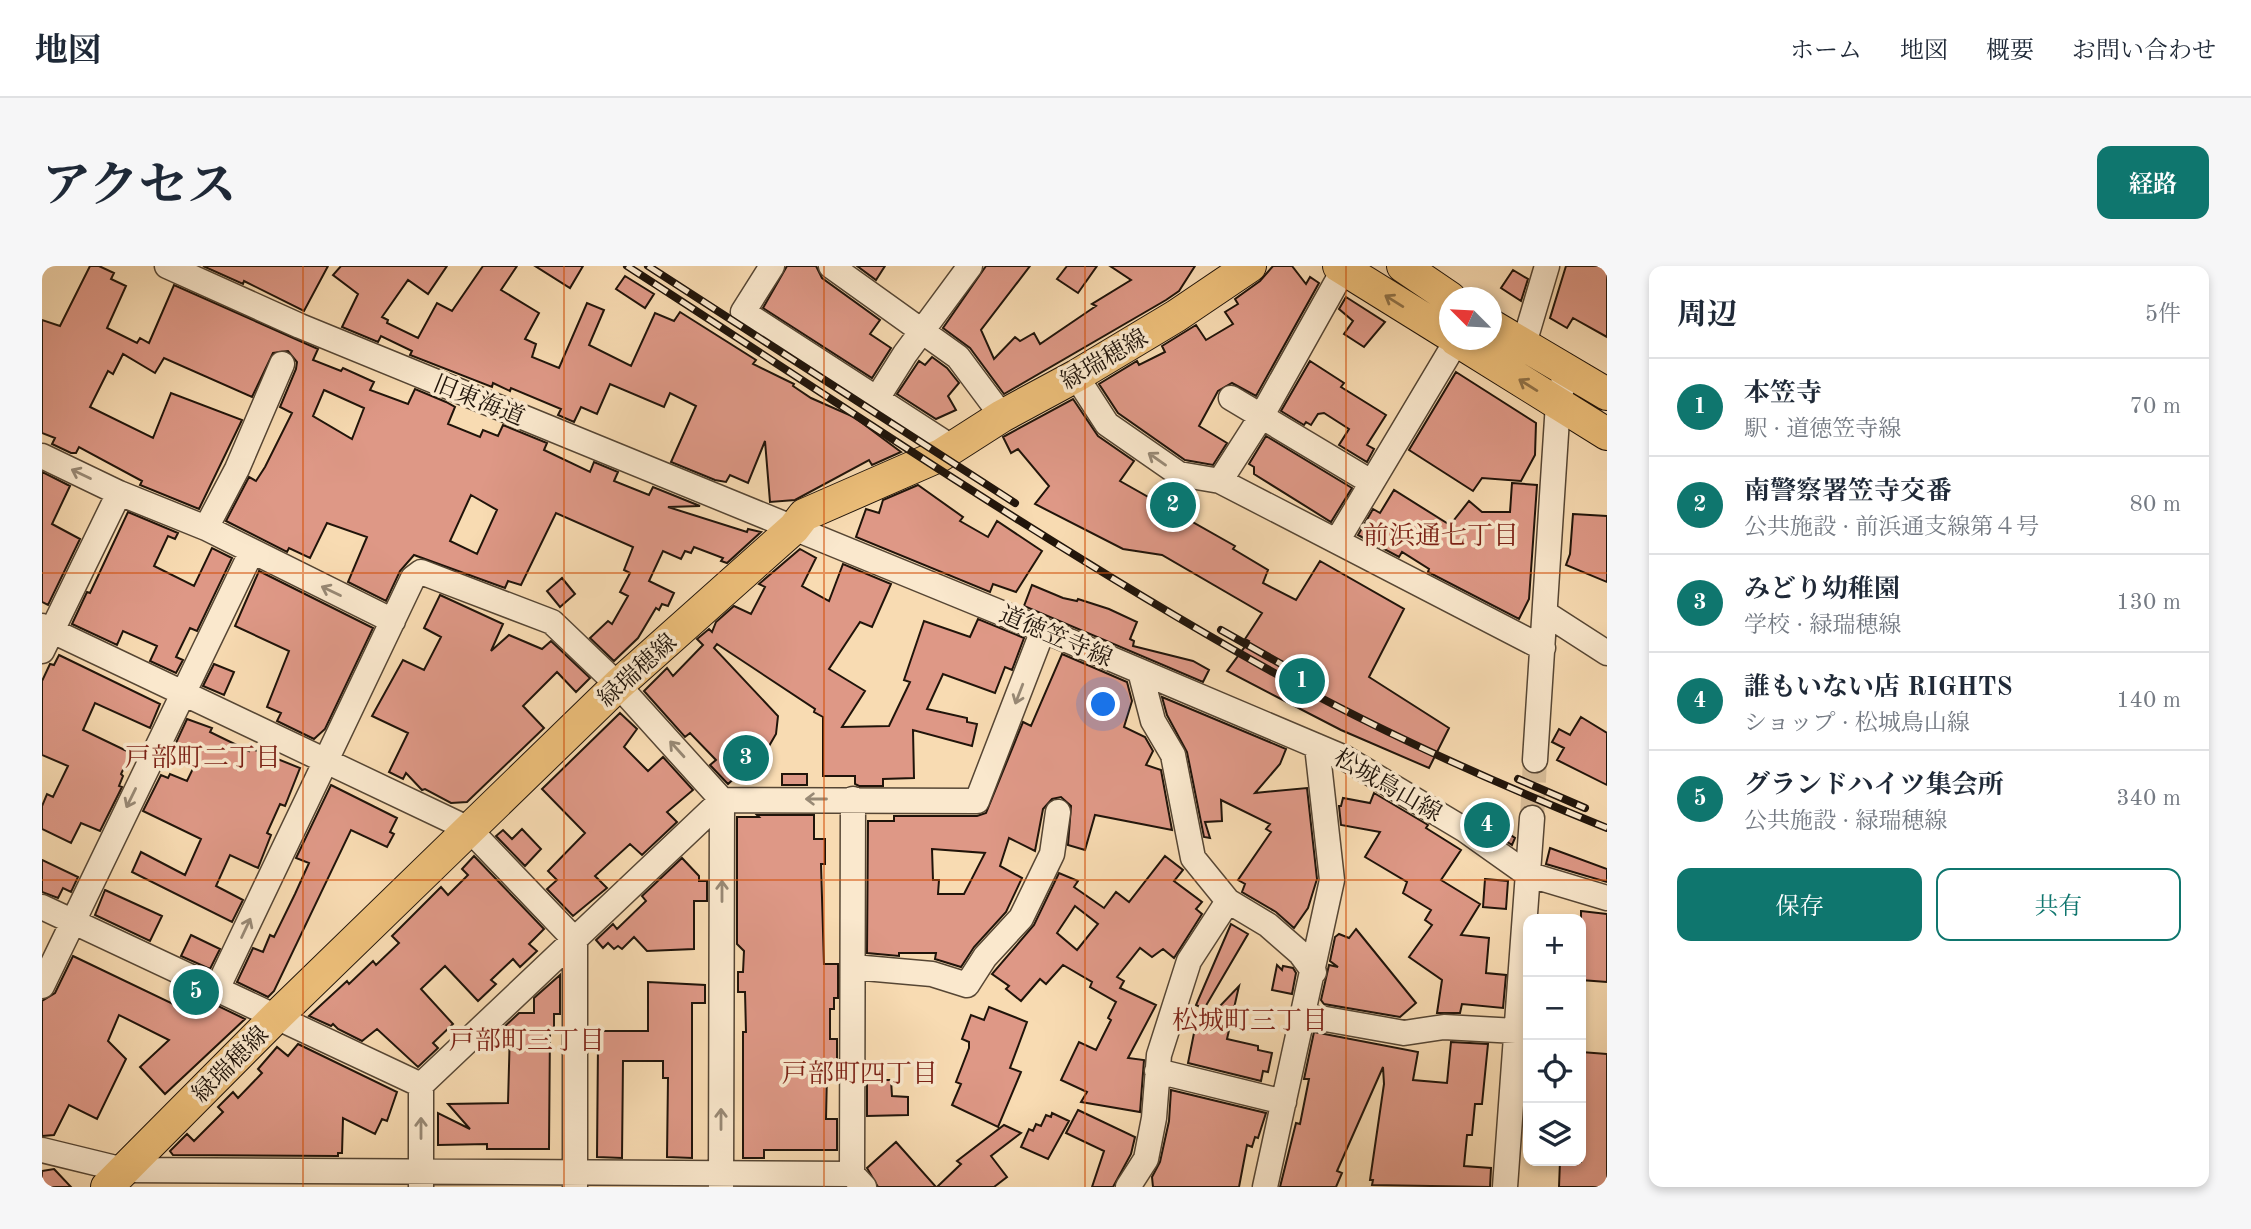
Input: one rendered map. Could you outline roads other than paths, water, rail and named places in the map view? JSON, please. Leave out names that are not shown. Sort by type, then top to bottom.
[{"type":"main road","name":"緑瑞穂線","points":[[118,1181],[276,1017],[469,829],[618,685],[794,528],[804,515],[953,448],[1002,416],[1076,376],[1251,266]]},
{"type":"main road","points":[[1403,266],[1439,291]]},
{"type":"main road","points":[[1342,267],[1439,328]]},
{"type":"main road","points":[[1502,333],[1607,394]]},
{"type":"main road","points":[[1473,350],[1607,434]]},
{"type":"street","name":"旧東海道","points":[[167,266],[300,326],[794,528]]},
{"type":"street","points":[[772,266],[743,312],[953,448]]},
{"type":"street","points":[[831,266],[958,357],[1002,416]]},
{"type":"street","points":[[876,400],[905,354],[970,266]]},
{"type":"street","points":[[1523,347],[1547,266]]},
{"type":"street","points":[[1220,481],[1261,417],[1342,267]]},
{"type":"street","points":[[1337,541],[1451,350]]},
{"type":"street","points":[[206,528],[237,468],[282,364]]},
{"type":"street","points":[[1535,760],[1558,403],[1566,372]]},
{"type":"street","points":[[1076,376],[1107,424],[1179,474],[1220,481],[1542,648]]},
{"type":"street","points":[[1231,398],[1371,482]]},
{"type":"street","points":[[42,456],[119,493],[206,528],[251,553],[393,621]]},
{"type":"street","points":[[119,493],[45,636],[182,692],[469,829],[575,940],[575,1180]]},
{"type":"street","name":"道徳笠寺線","points":[[794,528],[1317,746]]},
{"type":"street","points":[[42,986],[251,553]]},
{"type":"street","points":[[216,989],[413,578],[421,572],[552,622],[618,685],[722,800],[721,1181]]},
{"type":"street","points":[[1545,613],[1607,653]]},
{"type":"street","points":[[421,1179],[421,1085],[722,800],[977,801],[1043,630]]},
{"type":"street","points":[[1140,671],[1153,720],[1173,755],[1193,858],[1228,901],[1268,925],[1300,953],[1314,972]]},
{"type":"street","points":[[1265,1187],[1332,880],[1317,746]]},
{"type":"street","name":"松城鳥山線","points":[[1317,746],[1345,758],[1465,830],[1527,874],[1607,898]]},
{"type":"street","points":[[42,1150],[118,1181],[276,1178],[858,1180],[853,967],[853,799]]},
{"type":"street","points":[[853,967],[932,974],[967,985],[985,957],[1021,918],[1052,853],[1058,812]]},
{"type":"street","points":[[1505,1187],[1532,818]]},
{"type":"street","points":[[1128,1187],[1146,1159],[1154,1118],[1157,1071],[1189,961],[1228,901]]},
{"type":"street","points":[[42,907],[421,1085]]},
{"type":"street","points":[[1303,1014],[1404,1033],[1444,1027],[1516,1031]]},
{"type":"street","points":[[1157,1071],[1284,1102]]},
{"type":"tunnel","points":[[1532,818],[1535,760]]},
{"type":"railway","points":[[627,266],[1021,521],[1262,666],[1432,753],[1607,828]]},
{"type":"railway","points":[[648,266],[1015,503]]},
{"type":"railway","points":[[1221,630],[1297,673]]},
{"type":"railway","points":[[1518,779],[1585,808]]},
{"type":"place","name":"南警察署笠寺交番","points":[[1173,505]]},
{"type":"place","name":"本笠寺","points":[[1302,681]]},
{"type":"place","name":"みどり幼稚園","points":[[746,758]]},
{"type":"place","name":"誰もいない店 RIGHTS","points":[[1487,825]]},
{"type":"place","name":"グランドハイツ集会所","points":[[196,992]]},
{"type":"district","name":"前浜通七丁目","points":[[1441,535]]},
{"type":"district","name":"戸部町二丁目","points":[[203,757]]},
{"type":"district","name":"松城町三丁目","points":[[1250,1020]]},
{"type":"district","name":"戸部町三丁目","points":[[527,1040]]},
{"type":"district","name":"戸部町四丁目","points":[[860,1073]]}]
